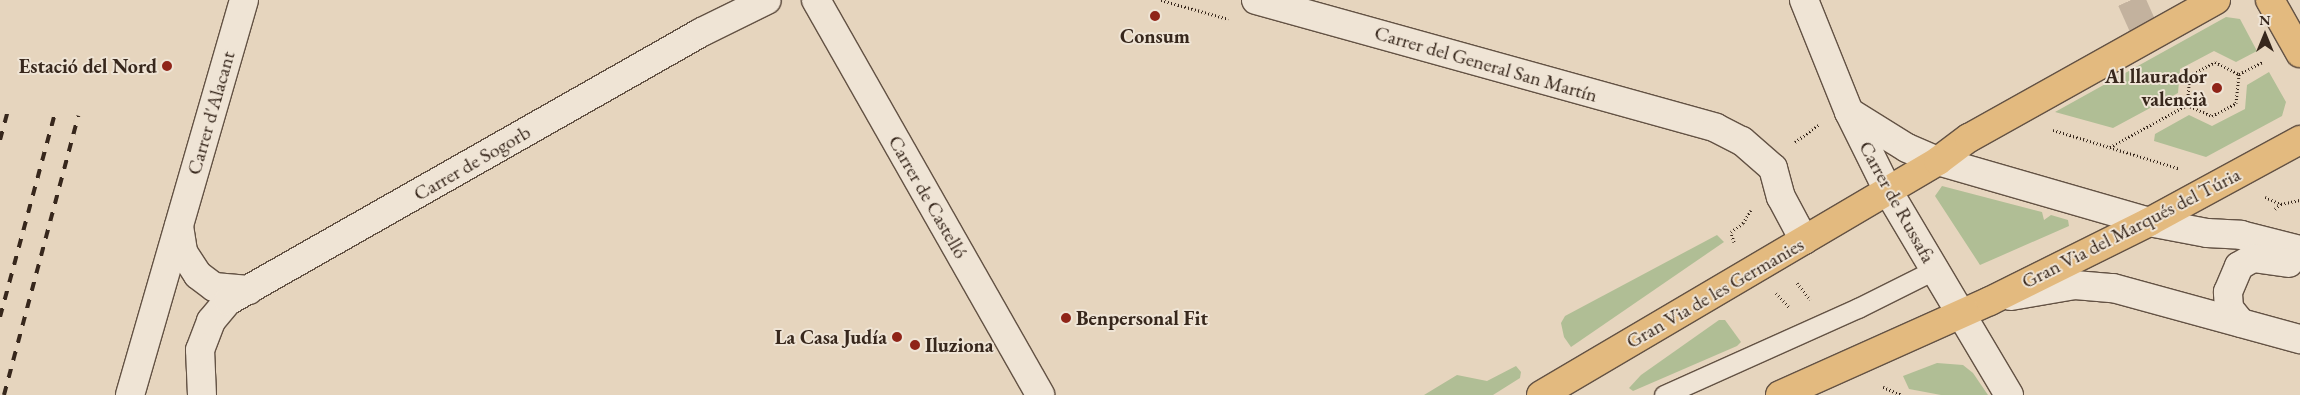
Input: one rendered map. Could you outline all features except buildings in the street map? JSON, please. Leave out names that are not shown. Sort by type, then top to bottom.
[{"type":"main road","points":[[1888,191],[1938,161],[1970,138],[2216,0]]},
{"type":"main road","points":[[2270,0],[2300,53]]},
{"type":"main road","name":"Gran Via del Marqués del Túria","points":[[1960,314],[1990,301],[2148,222],[2300,140]]},
{"type":"main road","name":"Gran Via de les Germanies","points":[[1541,395],[1888,191]]},
{"type":"main road","points":[[1780,395],[1960,314]]},
{"type":"street","name":"Carrer d'Alacant","points":[[130,395],[244,0]]},
{"type":"street","name":"Carrer de Sogorb","points":[[202,395],[200,350],[211,321],[228,301],[702,32],[767,0]]},
{"type":"street","name":"Carrer de Castelló","points":[[816,0],[1040,395]]},
{"type":"street","name":"Carrer del General San Martín","points":[[1256,0],[1716,128],[1742,140],[1773,168]]},
{"type":"street","name":"Carrer de Russafa","points":[[1804,0],[1848,112],[1888,191],[2010,395]]},
{"type":"street","points":[[1848,112],[1907,148],[1938,161],[2148,222],[2207,233],[2241,235],[2300,250]]},
{"type":"street","points":[[1773,168],[1781,197],[1804,240]]},
{"type":"street","name":"Carrer d'Alacant","points":[[178,226],[183,252],[198,275],[214,287],[249,290]]},
{"type":"street","points":[[2241,323],[2229,308],[2228,292],[2239,266],[2253,258],[2273,258],[2300,266]]},
{"type":"street","points":[[1990,301],[2057,287],[2113,288],[2300,339]]},
{"type":"lane","points":[[1664,395],[1858,308],[1934,270]]},
{"type":"path","points":[[2187,105],[2190,76],[2215,62],[2239,74]]},
{"type":"path","points":[[2239,74],[2263,62]]},
{"type":"path","points":[[2187,105],[2212,116],[2236,103],[2239,74]]},
{"type":"path","points":[[2110,147],[2187,105]]},
{"type":"path","points":[[1773,168],[1801,135],[1848,112]]},
{"type":"path","points":[[2049,129],[2184,170]]},
{"type":"path","points":[[2262,196],[2280,204],[2300,200]]},
{"type":"path","points":[[1796,281],[1813,302]]},
{"type":"path","points":[[1771,287],[1793,312]]},
{"type":"path","points":[[1880,385],[1902,395]]},
{"type":"green space","points":[[2226,17],[2240,19],[2257,51],[2236,62],[2214,51],[2180,69],[2178,93],[2113,128],[2055,112]]},
{"type":"green space","points":[[2269,72],[2286,102],[2282,116],[2206,157],[2154,141],[2155,134],[2189,115],[2212,126],[2245,109],[2247,85]]},
{"type":"green space","points":[[1942,186],[2042,212],[2044,220],[2051,215],[2068,220],[2069,226],[1980,265],[1935,196]]},
{"type":"green space","points":[[1717,235],[1724,242],[1571,347],[1564,337],[1561,323],[1565,316]]},
{"type":"green space","points":[[1719,320],[1725,320],[1741,342],[1737,346],[1633,391],[1629,388],[1641,375]]},
{"type":"green space","points":[[1937,363],[1963,365],[1973,373],[1988,395],[1941,395],[1909,389],[1903,376]]},
{"type":"green space","points":[[1516,366],[1521,372],[1520,378],[1493,395],[1424,395],[1457,375],[1487,381]]},
{"type":"tunnel","points":[[2131,0],[2148,38]]},
{"type":"railway","points":[[0,317],[56,110]]},
{"type":"railway","points":[[0,140],[7,113]]},
{"type":"railway","points":[[4,395],[78,116]]},
{"type":"place","name":"Consum","points":[[1155,16]]},
{"type":"place","name":"Estació del Nord","points":[[167,66]]},
{"type":"place","name":"Al llaurador valencià","points":[[2217,88]]},
{"type":"place","name":"Benpersonal Fit","points":[[1066,318]]},
{"type":"place","name":"La Casa Judía","points":[[897,337]]},
{"type":"place","name":"Iluziona","points":[[915,345]]}]
